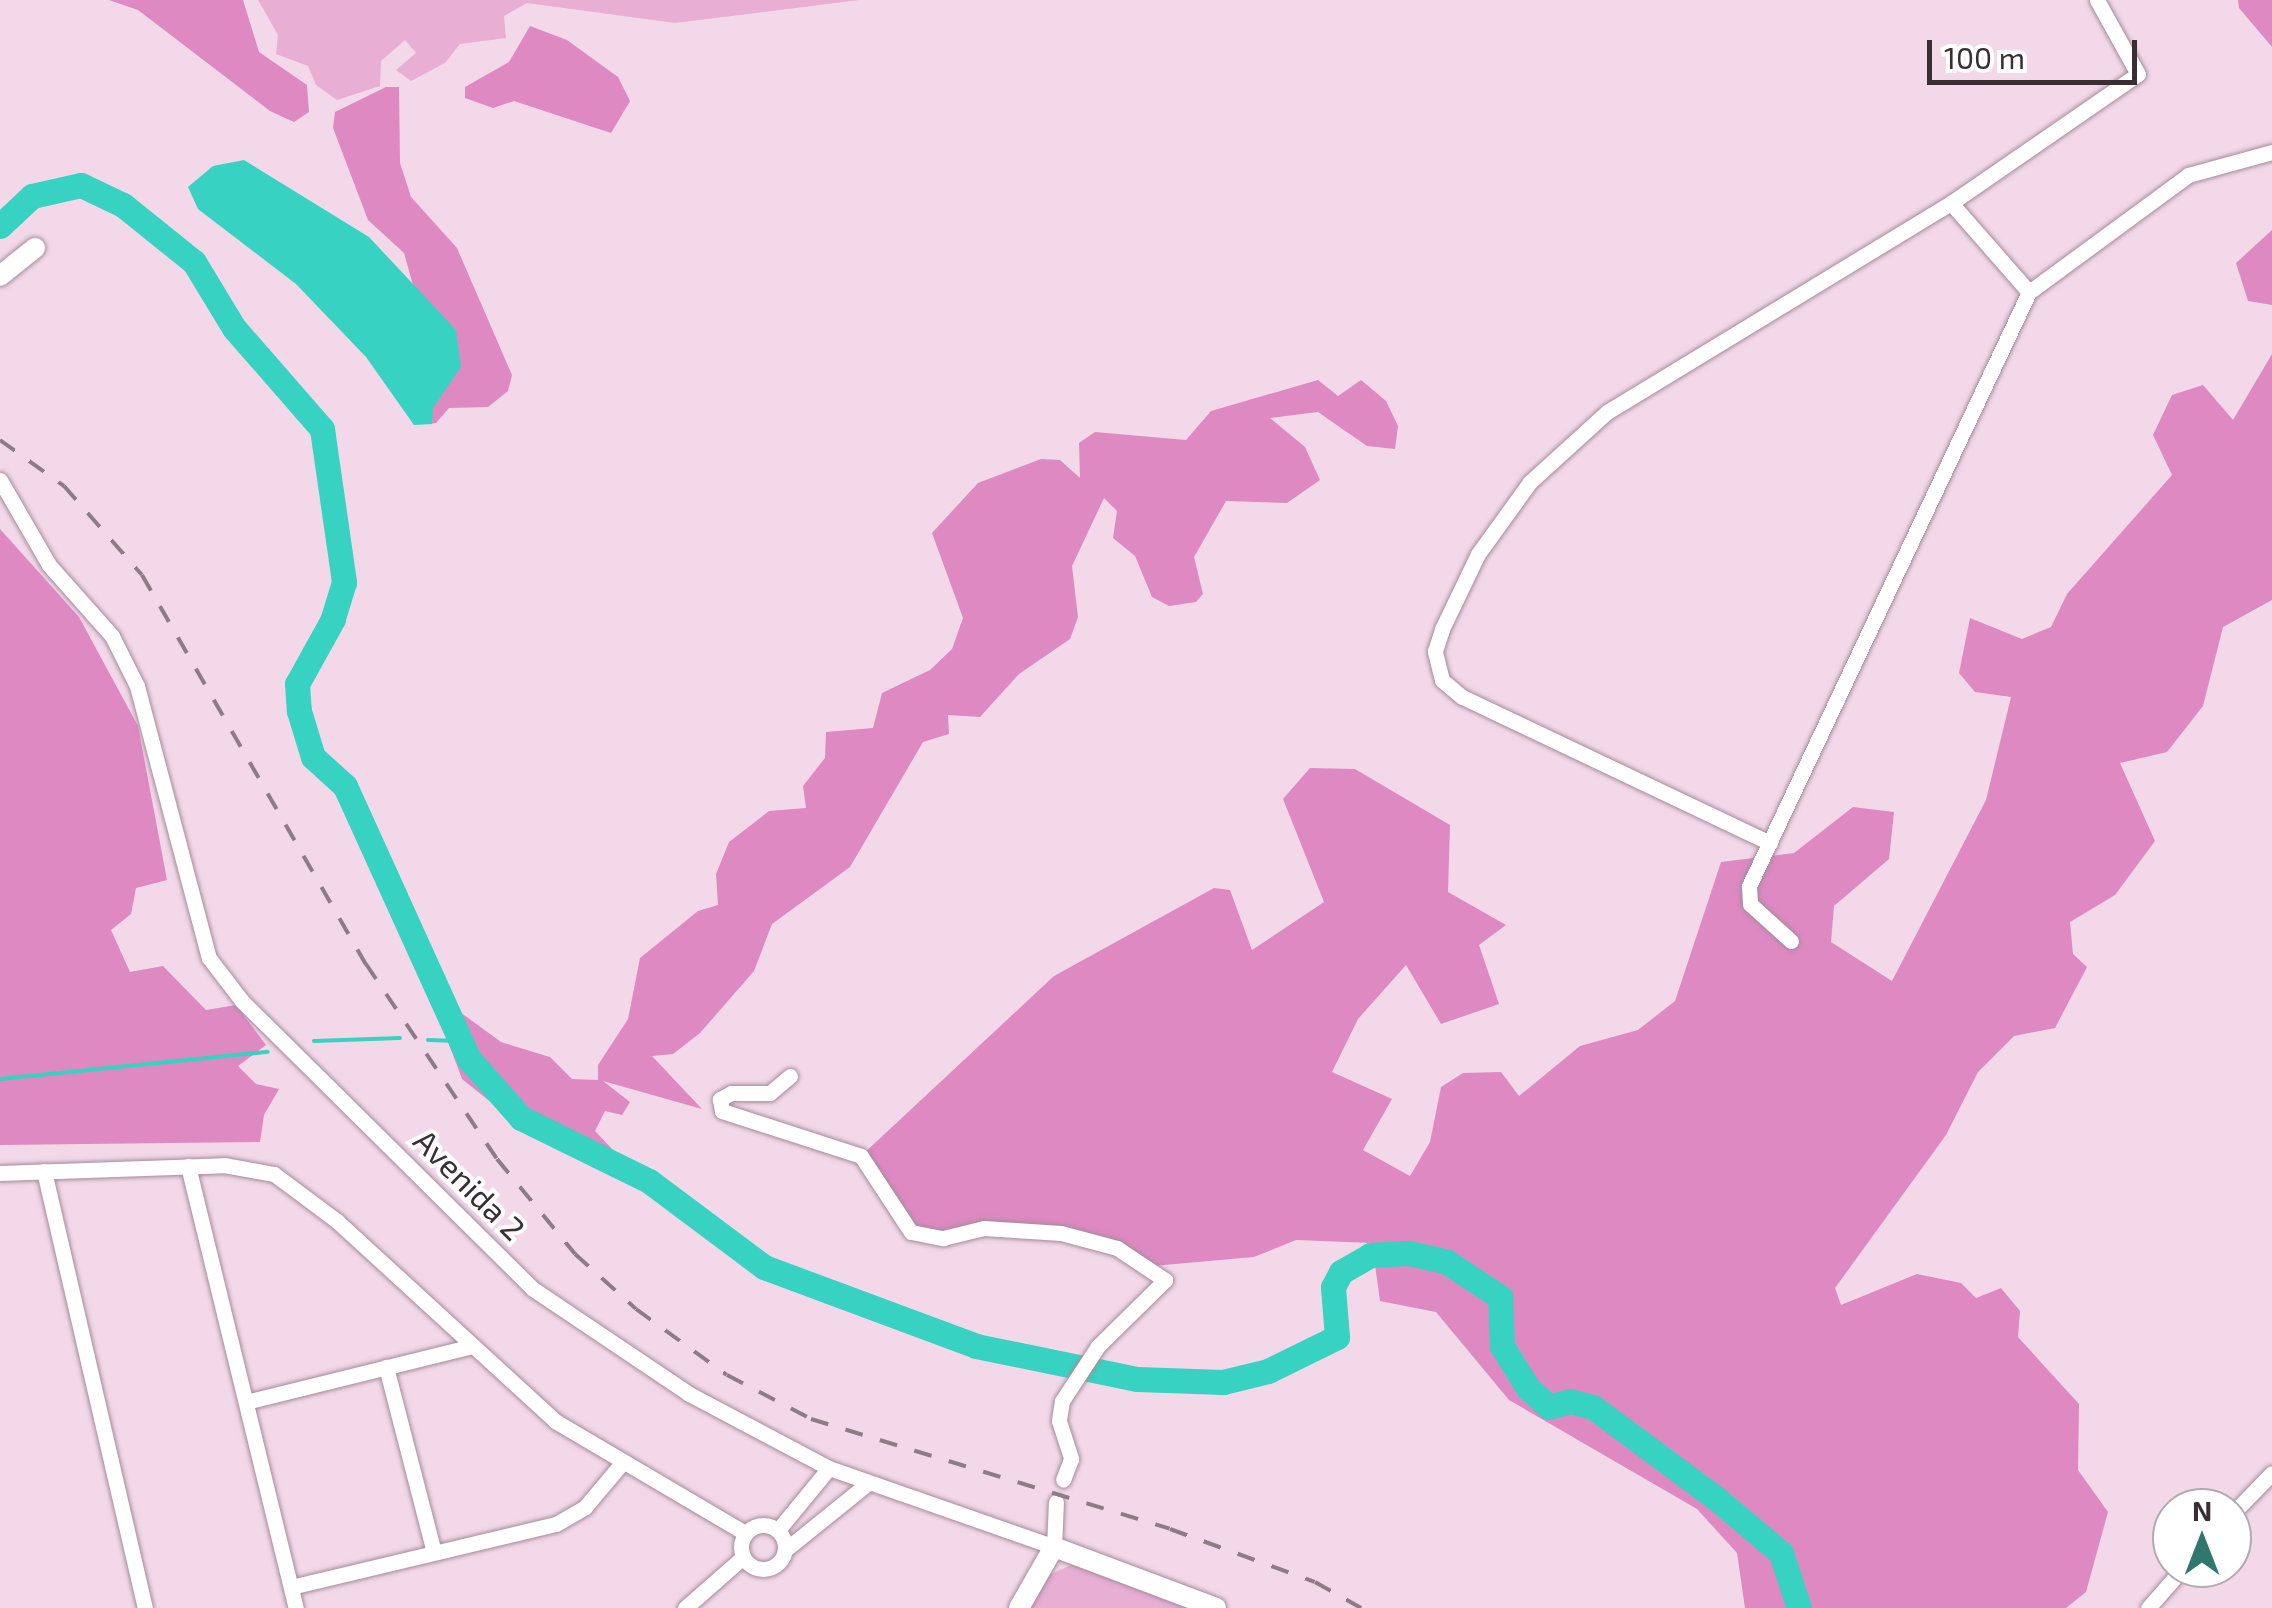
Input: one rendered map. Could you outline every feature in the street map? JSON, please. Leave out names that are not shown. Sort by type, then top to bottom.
[{"type":"street","points":[[1770,843],[1462,696],[1442,680],[1434,651],[1478,554],[1558,453],[1606,412],[1952,203],[2138,74],[2097,0]]},
{"type":"street","points":[[1791,941],[1748,896],[2029,292],[2188,175],[2272,152]]},
{"type":"street","points":[[1952,203],[2029,292]]},
{"type":"street","points":[[0,276],[36,248]]},
{"type":"street","name":"Avenida 2","points":[[0,480],[49,565],[112,636],[136,686],[196,933],[242,1001],[533,1289],[689,1394],[829,1468],[1216,1608]]},
{"type":"street","points":[[790,1076],[770,1093],[731,1093],[720,1099],[722,1111],[860,1156],[910,1232],[944,1238],[984,1228],[1061,1233],[1153,1266],[1164,1280],[1158,1291],[1098,1346],[1079,1372],[1058,1421],[1071,1460],[1063,1480]]},
{"type":"street","points":[[188,1166],[296,1608]]},
{"type":"street","points":[[0,1173],[188,1166],[274,1174],[337,1221],[469,1346],[556,1421],[745,1533]]},
{"type":"street","points":[[44,1170],[145,1608]]},
{"type":"street","points":[[246,1402],[469,1346]]},
{"type":"street","points":[[386,1367],[434,1552]]},
{"type":"street","points":[[291,1586],[556,1524],[585,1507],[622,1463]]},
{"type":"street","points":[[778,1530],[829,1468]]},
{"type":"street","points":[[2252,1494],[2272,1473]]},
{"type":"street","points":[[742,1558],[766,1570],[868,1483]]},
{"type":"street","points":[[1020,1608],[1054,1547],[1056,1502]]},
{"type":"street","points":[[745,1533],[762,1524],[778,1530]]},
{"type":"street","points":[[778,1530],[785,1550]]},
{"type":"street","points":[[684,1608],[742,1558],[745,1533]]},
{"type":"street","points":[[2148,1608],[2166,1588]]},
{"type":"shaded area","points":[[109,0],[243,0],[259,52],[307,85],[309,112],[294,122],[270,111],[138,10]]},
{"type":"shaded area","points":[[258,0],[859,0],[675,23],[527,3],[504,16],[506,38],[460,44],[445,63],[411,81],[396,70],[416,53],[405,40],[381,61],[380,86],[337,100],[316,85],[308,66],[276,54],[278,35]]},
{"type":"shaded area","points":[[2238,0],[2272,0],[2272,47],[2239,8]]},
{"type":"shaded area","points":[[530,26],[567,40],[618,77],[630,101],[611,133],[514,101],[493,108],[465,98],[465,87],[509,62]]},
{"type":"shaded area","points":[[386,87],[399,87],[400,163],[411,197],[457,248],[512,375],[508,391],[488,407],[449,408],[436,423],[429,424],[418,303],[404,253],[368,220],[333,128],[335,112]]},
{"type":"shaded area","points":[[244,160],[369,237],[456,330],[461,367],[433,408],[432,424],[414,425],[366,357],[296,284],[198,209],[188,187],[213,166]]},
{"type":"shaded area","points":[[2272,230],[2272,305],[2248,301],[2236,263]]},
{"type":"shaded area","points":[[2272,354],[2272,600],[2223,627],[2203,706],[2167,752],[2120,763],[2155,841],[2115,895],[2070,922],[2073,954],[2087,967],[2055,1028],[2014,1036],[1978,1072],[1946,1135],[1835,1288],[1841,1305],[1917,1274],[1961,1283],[1976,1298],[2001,1288],[2020,1311],[2018,1337],[2079,1404],[2078,1470],[2108,1512],[2086,1592],[2066,1608],[1745,1608],[1737,1553],[1697,1509],[1509,1400],[1436,1312],[1380,1301],[1372,1243],[1296,1240],[1254,1257],[1153,1266],[1117,1248],[984,1228],[943,1238],[911,1232],[861,1156],[1054,976],[1214,888],[1230,890],[1252,950],[1324,902],[1283,799],[1310,768],[1355,769],[1450,825],[1448,892],[1506,925],[1479,945],[1499,1004],[1441,1024],[1406,965],[1358,1019],[1332,1072],[1392,1099],[1363,1150],[1410,1176],[1430,1142],[1441,1087],[1463,1073],[1501,1072],[1519,1096],[1580,1046],[1638,1030],[1675,1001],[1721,862],[1794,853],[1853,807],[1894,812],[1889,859],[1834,906],[1831,942],[1892,981],[1986,800],[2011,697],[1975,692],[1959,673],[1970,618],[2022,639],[2051,627],[2067,594],[2172,475],[2153,435],[2172,395],[2203,385],[2233,420]]},
{"type":"shaded area","points":[[1318,380],[1338,396],[1361,380],[1386,401],[1398,426],[1395,449],[1367,446],[1318,412],[1270,418],[1305,447],[1320,480],[1287,503],[1226,501],[1194,557],[1203,594],[1196,602],[1169,606],[1152,597],[1135,556],[1113,538],[1117,511],[1104,498],[1072,566],[1078,617],[1070,639],[1019,674],[980,717],[948,715],[949,734],[923,742],[850,867],[772,924],[754,971],[700,1033],[673,1054],[652,1056],[702,1109],[603,1081],[630,1102],[622,1115],[605,1111],[595,1131],[615,1152],[590,1154],[533,1136],[462,1079],[441,1023],[449,1004],[501,1042],[550,1057],[572,1079],[598,1080],[598,1065],[628,1019],[640,958],[698,911],[718,905],[716,874],[729,842],[769,811],[806,808],[803,786],[825,758],[826,732],[873,728],[882,693],[930,670],[952,649],[963,618],[932,533],[978,483],[1041,459],[1060,460],[1080,478],[1079,443],[1095,432],[1186,440],[1211,411]]},
{"type":"shaded area","points":[[0,529],[79,617],[138,726],[167,880],[136,888],[131,914],[111,930],[130,972],[163,966],[206,1010],[236,1005],[266,1045],[238,1066],[256,1084],[279,1089],[264,1115],[260,1142],[0,1145]]},
{"type":"shaded area","points":[[1073,1564],[1192,1608],[1025,1608],[1047,1576]]},
{"type":"waterway","points":[[0,226],[32,196],[81,185],[123,205],[194,262],[234,328],[322,429],[344,582],[333,619],[297,684],[299,711],[313,757],[345,786],[469,1059],[521,1118],[649,1181],[764,1267],[976,1346],[1137,1379],[1223,1382],[1268,1371],[1337,1337],[1333,1287],[1341,1272],[1370,1255],[1409,1253],[1447,1262],[1500,1297],[1502,1346],[1528,1388],[1549,1407],[1570,1401],[1593,1407],[1717,1499],[1781,1553],[1799,1608]]},
{"type":"waterway","points":[[314,1041],[400,1038]]},
{"type":"waterway","points":[[428,1040],[460,1041]]},
{"type":"waterway","points":[[0,1079],[268,1052]]},
{"type":"railway","points":[[0,440],[64,486],[142,575],[366,964],[497,1159],[575,1254],[636,1309],[727,1375],[811,1419],[1170,1529],[1315,1582],[1361,1608]]}]
